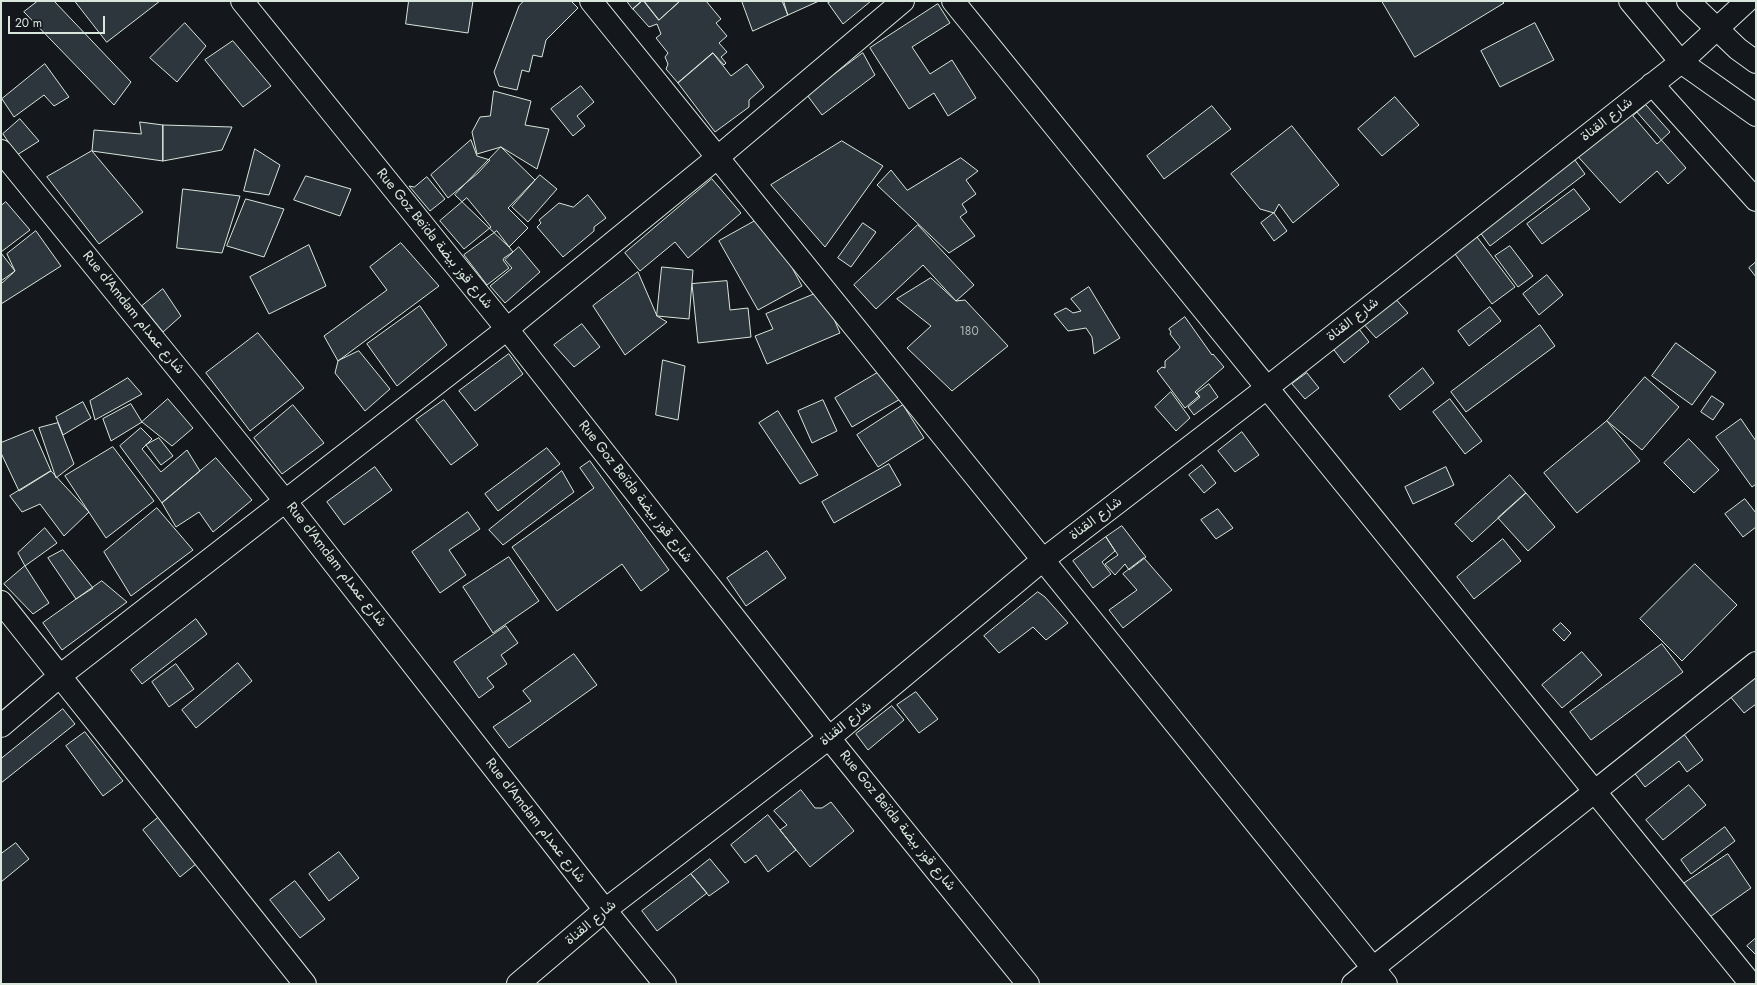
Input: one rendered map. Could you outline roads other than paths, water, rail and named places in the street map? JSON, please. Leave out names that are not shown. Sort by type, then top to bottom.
[{"type":"street","name":"Rue Goz Beïda شارع قوز بيضة","points":[[242,1],[507,329],[830,738],[1028,984]]},
{"type":"street","points":[[591,1],[1380,976]]},
{"type":"street","points":[[1,726],[61,675],[286,502],[507,329],[718,157],[903,1]]},
{"type":"street","points":[[953,1],[1596,791],[1751,984]]},
{"type":"street","points":[[1630,1],[1681,62],[1756,115]]},
{"type":"street","points":[[1688,1],[1738,49],[1756,62]]},
{"type":"street","name":"شارع القناة","points":[[518,984],[605,910],[830,738],[1044,559],[1268,387],[1681,62],[1747,1]]},
{"type":"street","points":[[1652,84],[1756,200]]},
{"type":"street","name":"Rue d'Amdam شارع عمدام","points":[[1,151],[286,502],[605,910],[665,984]]},
{"type":"street","points":[[1,602],[61,675],[305,984]]},
{"type":"street","points":[[1353,984],[1380,976],[1596,791],[1756,664]]}]
